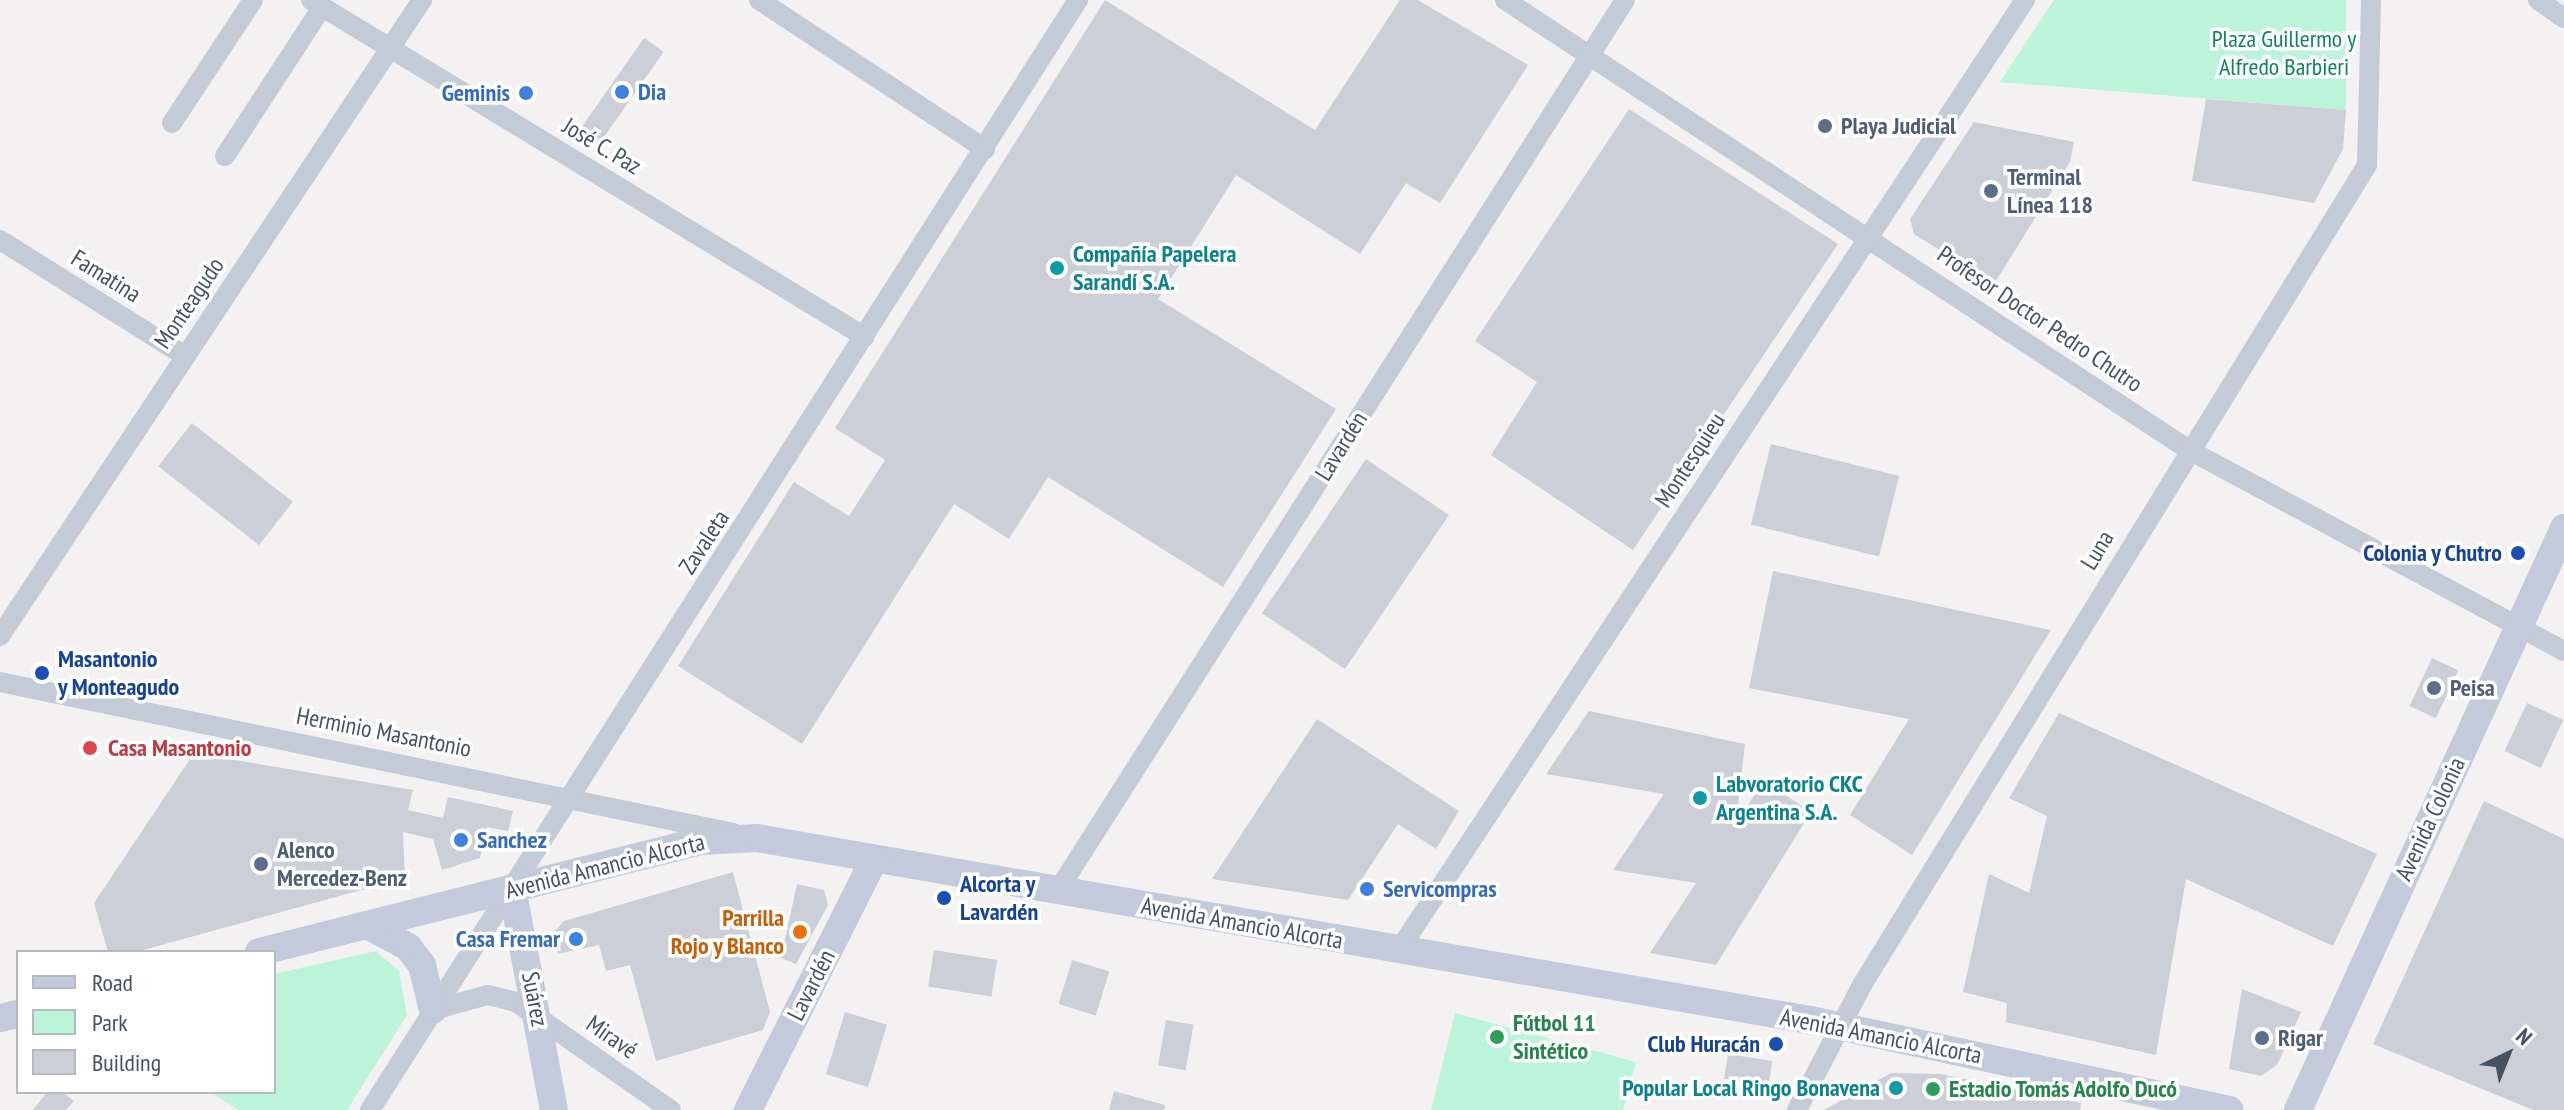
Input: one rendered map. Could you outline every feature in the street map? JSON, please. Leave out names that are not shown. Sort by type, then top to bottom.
[{"type":"main road","name":"Avenida Colonia","points":[[2298,1110],[2564,528]]},
{"type":"main road","name":"Avenida Amancio Alcorta","points":[[267,950],[700,841],[757,838],[1838,1026],[2229,1110]]},
{"type":"main road","name":"Lavardén","points":[[748,1110],[874,859]]},
{"type":"main road","name":"Suárez","points":[[512,888],[540,1019],[554,1110]]},
{"type":"main road","points":[[367,925],[408,947],[422,965],[433,1010]]},
{"type":"street","points":[[172,123],[253,0]]},
{"type":"street","name":"Monteagudo","points":[[0,636],[422,0]]},
{"type":"street","points":[[759,0],[985,149]]},
{"type":"street","name":"Zavaleta","points":[[370,1110],[1078,0]]},
{"type":"street","name":"Profesor Doctor Pedro Chutro","points":[[1505,0],[1869,236],[2189,450],[2564,651]]},
{"type":"street","name":"Lavardén","points":[[1057,892],[1625,0]]},
{"type":"street","name":"Montesquieu","points":[[1399,950],[2025,0]]},
{"type":"street","name":"Luna","points":[[1797,1110],[1838,1026],[2189,450],[2367,165],[2371,0]]},
{"type":"street","points":[[2538,0],[2564,18]]},
{"type":"street","points":[[225,156],[316,3]]},
{"type":"street","name":"José C. Paz","points":[[316,3],[865,337]]},
{"type":"street","name":"Famatina","points":[[0,240],[185,356]]},
{"type":"street","name":"Herminio Masantonio","points":[[0,682],[572,796],[757,838]]},
{"type":"street","name":"Miravé","points":[[433,1010],[488,995],[540,1019],[671,1110]]},
{"type":"green space","name":"Plaza Guillermo y Alfredo Barbieri","points":[[2054,0],[2346,0],[2346,110],[2000,82]]},
{"type":"green space","points":[[376,951],[399,971],[407,1015],[347,1110],[239,1110],[213,1094],[276,1094],[276,974]]},
{"type":"green space","name":"Fútbol 11 Sintético","points":[[1455,1013],[1636,1062],[1623,1110],[1431,1110]]},
{"type":"building","points":[[1105,0],[1315,130],[1400,0],[1418,0],[1528,65],[1440,203],[1406,183],[1360,254],[1236,175],[1158,299],[1336,409],[1223,587],[1048,477],[1009,539],[954,504],[802,744],[678,666],[794,482],[849,516],[885,460],[835,428]]},
{"type":"building","name":"Dia","points":[[644,38],[664,52],[598,145],[579,131]]},
{"type":"building","points":[[2206,99],[2346,110],[2343,149],[2314,203],[2192,181]]},
{"type":"building","points":[[1629,109],[1838,244],[1633,550],[1491,455],[1537,382],[1475,341]]},
{"type":"building","name":"Terminal Línea 118","points":[[1974,122],[2074,142],[2070,162],[1994,284],[1914,234],[1910,219]]},
{"type":"building","points":[[192,423],[293,502],[259,545],[158,466]]},
{"type":"building","points":[[1771,444],[1899,476],[1879,556],[1751,525]]},
{"type":"building","points":[[1366,459],[1449,515],[1345,669],[1262,613]]},
{"type":"building","points":[[1773,571],[2051,630],[1912,855],[1850,815],[1909,719],[1749,688]]},
{"type":"building","name":"Peisa","points":[[2432,658],[2458,670],[2436,718],[2410,706]]},
{"type":"building","points":[[2527,703],[2563,720],[2541,768],[2505,751]]},
{"type":"building","name":"Labvoratorio CKC Argentina S.A.","points":[[1589,711],[1745,744],[1736,823],[1764,781],[1811,812],[1716,965],[1650,953],[1696,883],[1613,870],[1664,794],[1546,774]]},
{"type":"building","points":[[2059,713],[2377,854],[2333,946],[2186,879],[2156,1055],[2006,1022],[2007,1003],[1963,992],[1989,874],[2029,893],[2047,816],[2009,798]]},
{"type":"building","points":[[1317,719],[1459,811],[1436,849],[1398,824],[1348,900],[1212,879]]},
{"type":"building","name":"Alenco Mercedez-Benz","points":[[194,753],[413,790],[408,810],[443,818],[448,797],[513,811],[508,831],[487,827],[480,858],[442,870],[433,839],[403,832],[405,878],[143,950],[107,950],[94,903]]},
{"type":"building","points":[[2484,801],[2564,839],[2564,1110],[2533,1110],[2373,1044]]},
{"type":"building","points":[[733,872],[770,1012],[763,1030],[656,1061],[630,965],[606,971],[599,945],[558,954],[553,933],[564,921]]},
{"type":"building","name":"Parrilla Rojo y Blanco","points":[[797,884],[824,890],[828,905],[796,964],[781,958]]},
{"type":"building","points":[[934,950],[997,960],[991,997],[928,987]]},
{"type":"building","points":[[1072,960],[1109,971],[1096,1015],[1059,1004]]},
{"type":"building","name":"Rigar","points":[[2242,989],[2301,1012],[2277,1065],[2261,1076],[2229,1069]]},
{"type":"building","points":[[845,1012],[887,1025],[868,1087],[826,1074]]},
{"type":"building","points":[[1166,1020],[1194,1025],[1186,1070],[1158,1065]]},
{"type":"building","points":[[1728,1054],[1772,1061],[1769,1086],[1724,1079]]},
{"type":"building","name":"Estadio Tomás Adolfo Ducó","points":[[1891,1073],[1941,1074],[2081,1103],[2080,1110],[1824,1110]]},
{"type":"building","points":[[1114,1091],[1165,1105],[1164,1110],[1109,1110]]},
{"type":"building","points":[[45,1094],[65,1094],[74,1101],[66,1110],[33,1110]]},
{"type":"place","name":"Dia","points":[[622,92]]},
{"type":"place","name":"Geminis","points":[[526,93]]},
{"type":"place","name":"Playa Judicial","points":[[1825,126]]},
{"type":"place","name":"Terminal Línea 118","points":[[1991,191]]},
{"type":"place","name":"Compañía Papelera Sarandí S.A.","points":[[1057,268]]},
{"type":"place","name":"Colonia y Chutro","points":[[2518,553]]},
{"type":"place","name":"Masantonio y Monteagudo","points":[[42,673]]},
{"type":"place","name":"Peisa","points":[[2434,688]]},
{"type":"place","name":"Casa Masantonio","points":[[90,748]]},
{"type":"place","name":"Labvoratorio CKC Argentina S.A.","points":[[1700,798]]},
{"type":"place","name":"Sanchez","points":[[461,840]]},
{"type":"place","name":"Alenco Mercedez-Benz","points":[[261,864]]},
{"type":"place","name":"Servicompras","points":[[1367,889]]},
{"type":"place","name":"Alcorta y Lavardén","points":[[944,898]]},
{"type":"place","name":"Parrilla Rojo y Blanco","points":[[800,932]]},
{"type":"place","name":"Casa Fremar","points":[[576,939]]},
{"type":"place","name":"Fútbol 11 Sintético","points":[[1497,1037]]},
{"type":"place","name":"Rigar","points":[[2262,1038]]},
{"type":"place","name":"Club Huracán","points":[[1776,1044]]},
{"type":"place","name":"Popular Local Ringo Bonavena","points":[[1896,1088]]},
{"type":"place","name":"Estadio Tomás Adolfo Ducó","points":[[1933,1089]]}]
